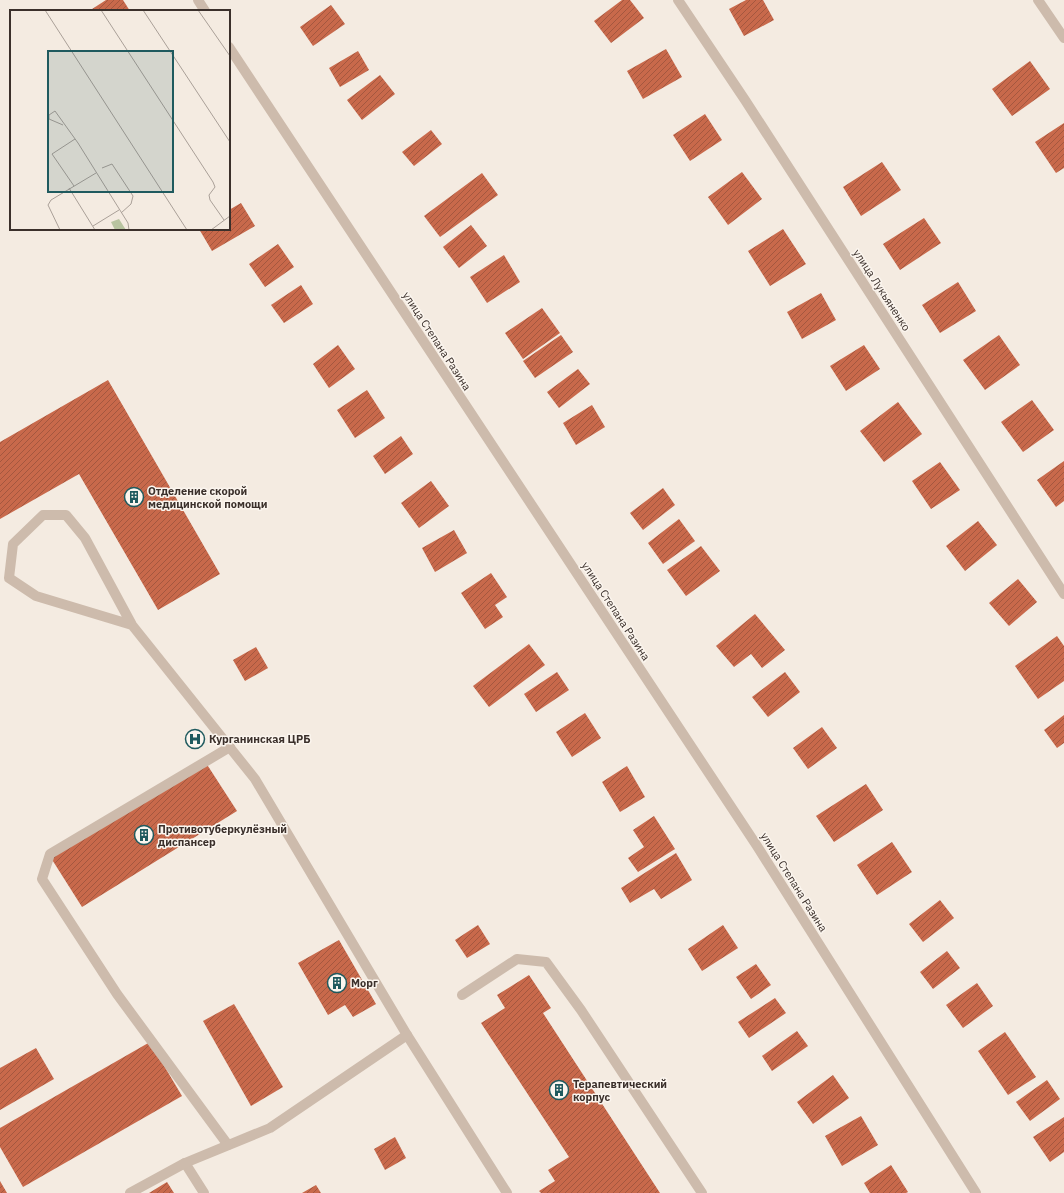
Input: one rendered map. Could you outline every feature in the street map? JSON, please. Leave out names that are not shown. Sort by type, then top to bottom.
[{"type":"street","points":[[198,0],[204,10]]},
{"type":"street","name":"улица Лукьяненко","points":[[678,0],[745,100],[1064,594]]},
{"type":"street","points":[[1038,0],[1064,38]]},
{"type":"street","name":"улица Степана Разина","points":[[230,50],[752,839],[976,1193]]},
{"type":"street","points":[[132,625],[36,596],[9,578],[13,544],[43,515],[66,515],[85,538],[132,625],[255,779],[407,1035],[507,1193]]},
{"type":"street","points":[[228,1145],[117,994],[42,879],[50,854],[230,747]]},
{"type":"street","points":[[462,995],[517,959],[546,962],[581,1010],[702,1193]]},
{"type":"street","points":[[130,1193],[185,1163],[270,1128],[407,1035]]},
{"type":"street","points":[[185,1163],[204,1193]]},
{"type":"building","points":[[106,0],[123,0],[129,10],[91,10]]},
{"type":"building","points":[[622,0],[630,0],[644,18],[611,43],[594,21]]},
{"type":"building","points":[[746,0],[763,0],[774,20],[744,36],[729,9]]},
{"type":"building","points":[[331,5],[345,24],[313,46],[300,27]]},
{"type":"building","points":[[666,49],[682,77],[643,99],[627,71]]},
{"type":"building","points":[[358,51],[369,70],[340,87],[329,68]]},
{"type":"building","points":[[1030,61],[1050,89],[1012,116],[992,89]]},
{"type":"building","points":[[380,75],[395,94],[362,120],[347,100]]},
{"type":"building","points":[[705,114],[722,140],[690,161],[673,135]]},
{"type":"building","points":[[1064,123],[1064,168],[1056,173],[1035,142]]},
{"type":"building","points":[[431,130],[442,144],[414,166],[402,152]]},
{"type":"building","points":[[882,162],[901,190],[861,216],[843,187]]},
{"type":"building","points":[[742,172],[762,199],[728,225],[708,197]]},
{"type":"building","points":[[482,173],[498,195],[440,237],[424,216]]},
{"type":"building","points":[[241,203],[255,226],[212,251],[200,230],[230,230],[230,209]]},
{"type":"building","points":[[924,218],[941,243],[900,270],[883,244]]},
{"type":"building","points":[[471,225],[487,246],[459,268],[443,247]]},
{"type":"building","points":[[783,229],[806,264],[770,286],[748,251]]},
{"type":"building","points":[[278,244],[294,267],[265,287],[249,264]]},
{"type":"building","points":[[504,255],[520,282],[487,303],[470,277]]},
{"type":"building","points":[[958,282],[976,311],[940,333],[922,305]]},
{"type":"building","points":[[301,285],[313,304],[284,323],[271,305]]},
{"type":"building","points":[[821,293],[836,320],[802,339],[787,312]]},
{"type":"building","points":[[542,308],[560,333],[523,359],[505,333]]},
{"type":"building","points":[[561,335],[573,352],[535,378],[523,361]]},
{"type":"building","points":[[999,335],[1020,365],[985,390],[963,360]]},
{"type":"building","points":[[338,345],[355,369],[329,388],[313,364]]},
{"type":"building","points":[[864,345],[880,369],[846,391],[830,366]]},
{"type":"building","points":[[578,369],[590,384],[559,408],[547,392]]},
{"type":"building","name":"Отделение скорой медицинской помощи","points":[[108,380],[220,574],[158,610],[79,474],[0,519],[0,442]]},
{"type":"building","points":[[367,390],[385,418],[355,438],[337,410]]},
{"type":"building","points":[[1032,400],[1054,430],[1023,452],[1001,422]]},
{"type":"building","points":[[898,402],[922,434],[884,462],[860,431]]},
{"type":"building","points":[[592,405],[605,427],[576,445],[563,423]]},
{"type":"building","points":[[401,436],[413,454],[385,474],[373,456]]},
{"type":"building","points":[[1064,461],[1064,501],[1056,507],[1037,480]]},
{"type":"building","points":[[940,462],[960,490],[931,509],[912,481]]},
{"type":"building","points":[[431,481],[449,506],[419,528],[401,503]]},
{"type":"building","points":[[663,488],[675,505],[643,530],[630,513]]},
{"type":"building","points":[[679,519],[695,541],[663,564],[648,543]]},
{"type":"building","points":[[978,521],[997,545],[965,571],[946,546]]},
{"type":"building","points":[[454,530],[467,553],[435,572],[422,548]]},
{"type":"building","points":[[701,546],[720,571],[686,596],[667,570]]},
{"type":"building","points":[[491,573],[507,597],[495,605],[503,617],[485,629],[461,593]]},
{"type":"building","points":[[1018,579],[1037,602],[1009,626],[989,603]]},
{"type":"building","points":[[755,614],[785,650],[762,668],[751,654],[734,667],[716,646]]},
{"type":"building","points":[[1057,636],[1064,646],[1064,681],[1038,699],[1015,666]]},
{"type":"building","points":[[529,644],[545,665],[489,707],[473,686]]},
{"type":"building","points":[[256,647],[268,668],[245,681],[233,660]]},
{"type":"building","points":[[557,672],[569,690],[536,712],[524,694]]},
{"type":"building","points":[[785,672],[800,692],[768,717],[752,697]]},
{"type":"building","points":[[585,713],[601,738],[572,757],[556,732]]},
{"type":"building","points":[[1064,715],[1064,743],[1057,748],[1044,730]]},
{"type":"building","points":[[822,727],[837,748],[808,769],[793,748]]},
{"type":"building","name":"Противотуберкулёзный диспансер","points":[[206,763],[237,811],[82,907],[51,858]]},
{"type":"building","points":[[627,766],[645,797],[620,812],[602,782]]},
{"type":"building","points":[[866,784],[883,810],[834,842],[816,816]]},
{"type":"building","points":[[654,816],[675,849],[638,872],[628,858],[644,847],[633,830]]},
{"type":"building","points":[[892,842],[912,872],[877,895],[857,865]]},
{"type":"building","points":[[676,853],[692,880],[661,899],[654,889],[630,903],[621,888]]},
{"type":"building","points":[[940,900],[954,918],[923,942],[909,924]]},
{"type":"building","points":[[478,925],[490,944],[467,958],[455,940]]},
{"type":"building","points":[[723,925],[738,948],[702,971],[688,949]]},
{"type":"building","name":"Морг","points":[[339,940],[376,1004],[353,1017],[345,1005],[328,1015],[298,963]]},
{"type":"building","points":[[947,951],[960,968],[933,989],[920,972]]},
{"type":"building","points":[[756,964],[771,985],[751,999],[736,977]]},
{"type":"building","name":"Терапевтический корпус","points":[[529,975],[551,1008],[543,1013],[660,1193],[541,1193],[539,1191],[555,1181],[548,1170],[569,1157],[481,1023],[505,1008],[497,995]]},
{"type":"building","points":[[977,983],[993,1006],[963,1028],[946,1005]]},
{"type":"building","points":[[775,998],[786,1013],[749,1038],[738,1022]]},
{"type":"building","points":[[234,1004],[283,1087],[251,1106],[203,1021]]},
{"type":"building","points":[[797,1031],[808,1046],[772,1071],[762,1056]]},
{"type":"building","points":[[1005,1032],[1036,1077],[1008,1095],[978,1051]]},
{"type":"building","points":[[150,1042],[182,1096],[23,1187],[0,1147],[0,1128]]},
{"type":"building","points":[[36,1048],[54,1079],[0,1110],[0,1068]]},
{"type":"building","points":[[833,1075],[849,1098],[813,1124],[797,1102]]},
{"type":"building","points":[[1047,1080],[1060,1099],[1030,1121],[1016,1102]]},
{"type":"building","points":[[861,1116],[878,1145],[842,1166],[825,1136]]},
{"type":"building","points":[[1064,1117],[1064,1152],[1050,1162],[1033,1137]]},
{"type":"building","points":[[395,1137],[406,1158],[385,1170],[374,1149]]},
{"type":"building","points":[[891,1165],[908,1192],[870,1193],[864,1183]]},
{"type":"building","points":[[0,1181],[7,1193],[0,1193]]},
{"type":"building","points":[[167,1182],[174,1193],[149,1193]]},
{"type":"building","points":[[316,1185],[321,1193],[302,1193]]},
{"type":"place","name":"Отделение скорой медицинской помощи","points":[[134,497]]},
{"type":"place","name":"Курганинская ЦРБ","points":[[195,739]]},
{"type":"place","name":"Противотуберкулёзный диспансер","points":[[144,835]]},
{"type":"place","name":"Морг","points":[[337,983]]},
{"type":"place","name":"Терапевтический корпус","points":[[559,1090]]}]
